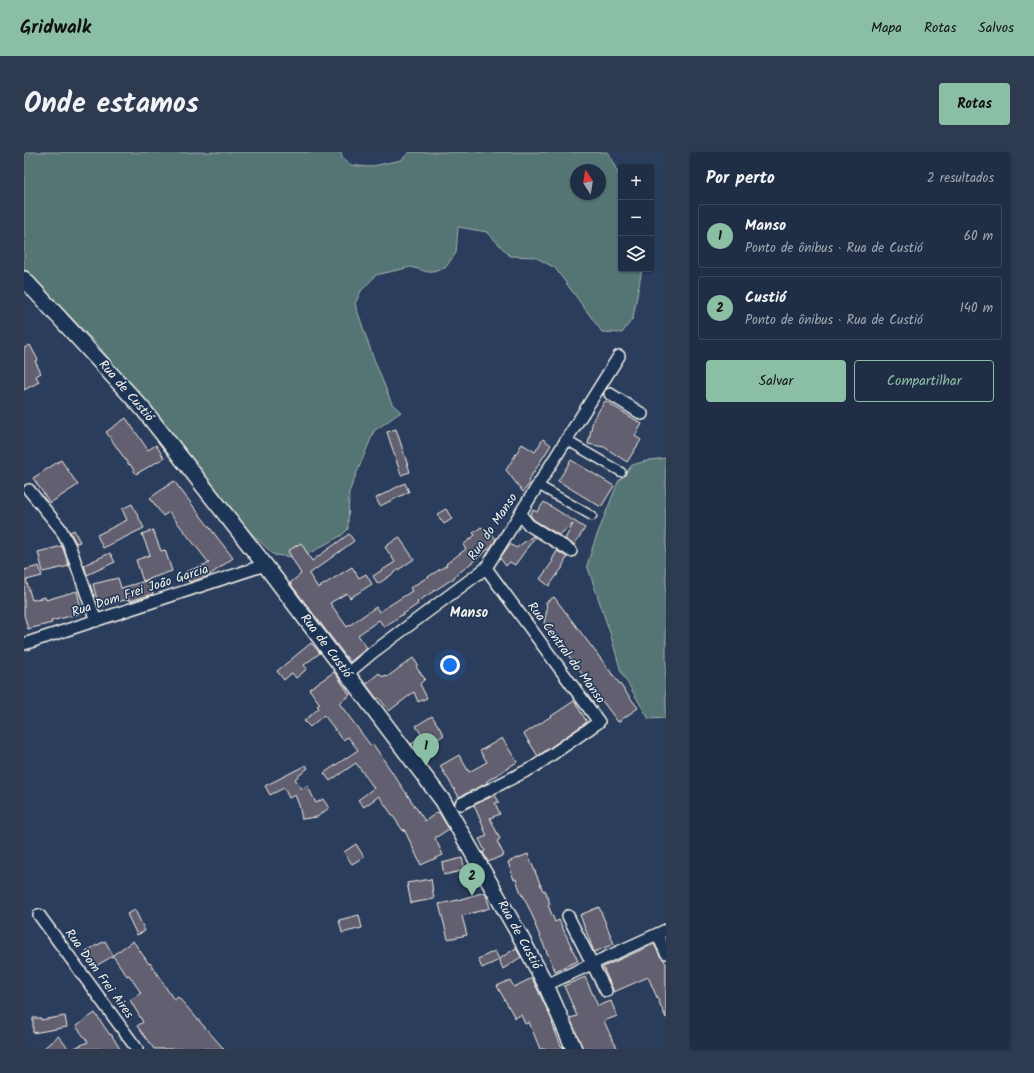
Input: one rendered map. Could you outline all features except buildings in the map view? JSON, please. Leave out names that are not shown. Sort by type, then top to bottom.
[{"type":"main road","name":"Rua de Custió","points":[[24,279],[143,409],[265,565],[443,801],[520,936],[546,985],[574,1049]]},
{"type":"street","name":"Rua do Manso","points":[[347,674],[372,653],[486,568],[566,440],[604,391],[619,356]]},
{"type":"street","points":[[604,391],[642,414]]},
{"type":"street","points":[[566,440],[621,472]]},
{"type":"street","points":[[538,485],[592,516]]},
{"type":"street","points":[[29,490],[60,528],[70,547],[96,621]]},
{"type":"street","points":[[520,514],[529,525],[572,551]]},
{"type":"street","name":"Rua Dom Frei João Garcia","points":[[24,644],[265,565]]},
{"type":"street","name":"Rua Central do Manso","points":[[461,804],[534,767],[599,722],[486,568]]},
{"type":"street","name":"Rua Dom Frei Aires","points":[[39,915],[137,1049]]},
{"type":"street","points":[[568,916],[606,991]]},
{"type":"street","points":[[546,985],[662,932],[666,953]]},
{"type":"green space","points":[[24,152],[341,152],[342,158],[351,165],[368,167],[401,160],[410,152],[608,152],[618,174],[618,272],[641,272],[633,318],[622,333],[602,332],[555,268],[535,257],[510,256],[487,232],[458,227],[456,253],[445,268],[428,272],[411,267],[376,275],[361,291],[355,304],[372,354],[392,404],[401,412],[374,431],[349,492],[348,529],[342,535],[301,558],[274,555],[247,529],[97,344],[24,269]]},
{"type":"green space","points":[[666,458],[666,718],[649,719],[621,672],[611,636],[587,565],[595,540],[618,482],[632,465],[650,460]]},
{"type":"place","name":"Manso","points":[[426,766]]},
{"type":"place","name":"Custió","points":[[472,896]]},
{"type":"district","name":"Manso","points":[[469,613]]}]
